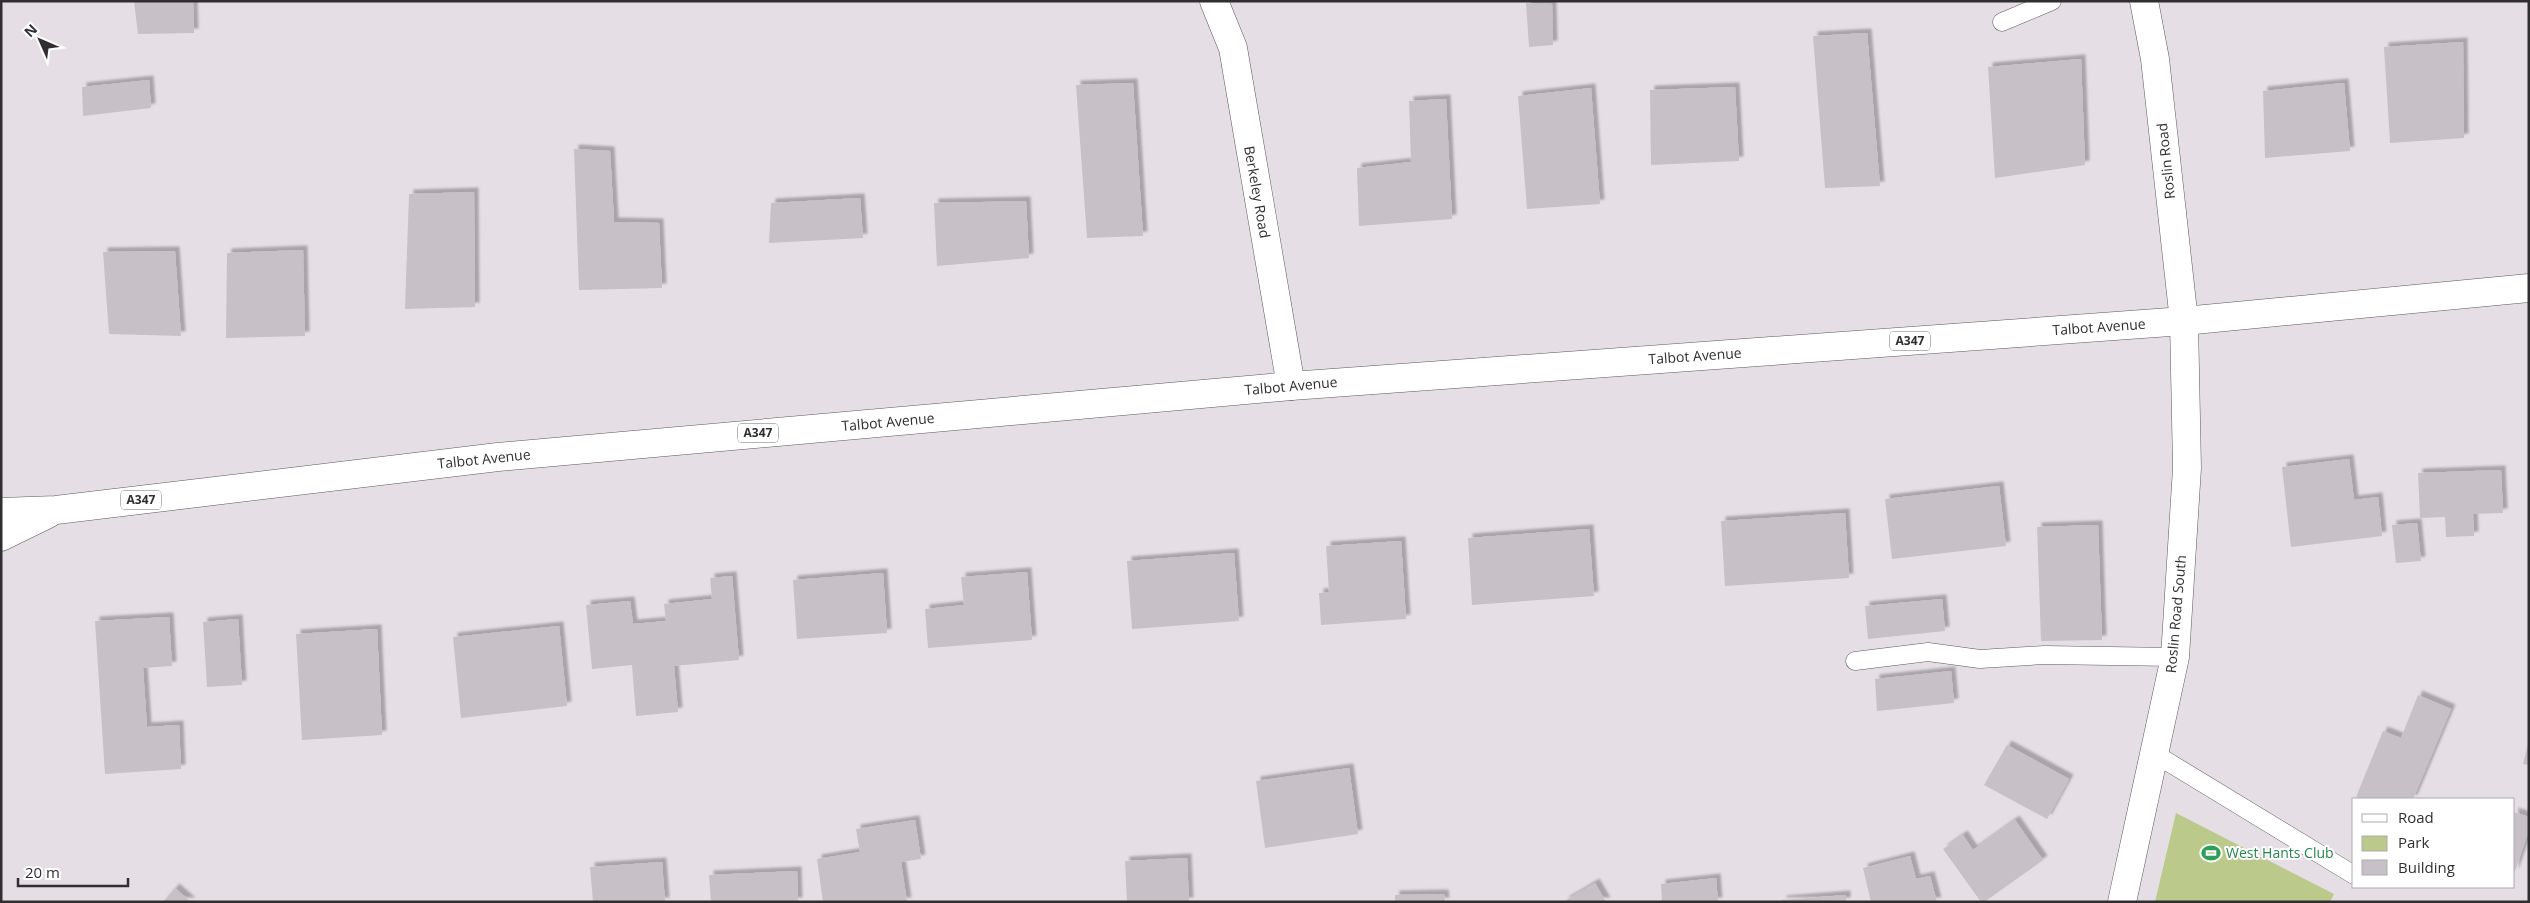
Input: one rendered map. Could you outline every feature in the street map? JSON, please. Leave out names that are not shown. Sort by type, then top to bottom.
[{"type":"main road","name":"Berkeley Road","points":[[1214,1],[1232,48],[1291,386]]},
{"type":"main road","name":"Roslin Road","points":[[2144,1],[2155,60],[2184,320]]},
{"type":"main road","name":"Talbot Avenue","points":[[1,512],[56,510],[498,457],[1291,386],[2184,320],[2529,288]]},
{"type":"main road","name":"Roslin Road South","points":[[2122,902],[2175,657],[2187,468],[2184,320]]},
{"type":"main road","name":"Talbot Avenue","points":[[1,537],[56,510]]},
{"type":"lane","points":[[2002,22],[2052,1]]},
{"type":"lane","points":[[1855,660],[1928,652],[1980,659],[2044,655],[2175,657]]},
{"type":"lane","points":[[2154,754],[2352,874]]},
{"type":"green space","name":"West Hants Club","points":[[2176,813],[2334,894],[2330,902],[2155,902]]},
{"type":"building","points":[[134,1],[193,1],[194,33],[138,34]]},
{"type":"building","points":[[1526,3],[1552,4],[1553,45],[1529,47]]},
{"type":"building","points":[[1867,33],[1880,186],[1825,188],[1813,36]]},
{"type":"building","points":[[2463,42],[2464,138],[2390,143],[2384,47]]},
{"type":"building","points":[[2081,59],[2085,165],[1995,178],[1988,67]]},
{"type":"building","points":[[149,80],[151,108],[83,116],[82,87]]},
{"type":"building","points":[[1133,83],[1143,236],[1087,238],[1076,85]]},
{"type":"building","points":[[2344,83],[2350,151],[2265,158],[2263,91]]},
{"type":"building","points":[[1735,87],[1739,161],[1651,165],[1650,90]]},
{"type":"building","points":[[1591,88],[1600,204],[1527,209],[1518,96]]},
{"type":"building","points":[[1446,99],[1452,219],[1359,226],[1357,168],[1411,162],[1409,101]]},
{"type":"building","points":[[574,149],[610,151],[614,222],[659,223],[662,288],[579,290]]},
{"type":"building","points":[[474,192],[475,307],[405,309],[409,194]]},
{"type":"building","points":[[860,198],[863,238],[769,243],[771,203]]},
{"type":"building","points":[[1026,201],[1029,258],[937,266],[934,203]]},
{"type":"building","points":[[303,250],[305,336],[226,338],[227,253]]},
{"type":"building","points":[[175,251],[181,336],[109,334],[103,252]]},
{"type":"building","points":[[2349,459],[2354,500],[2378,497],[2382,536],[2291,547],[2282,467]]},
{"type":"building","points":[[2501,470],[2503,513],[2473,514],[2474,536],[2446,537],[2445,517],[2420,518],[2418,473]]},
{"type":"building","points":[[1999,486],[2006,546],[1892,559],[1885,499]]},
{"type":"building","points":[[1845,513],[1849,578],[1725,586],[1721,521]]},
{"type":"building","points":[[2417,523],[2421,561],[2396,563],[2392,525]]},
{"type":"building","points":[[2098,525],[2102,640],[2041,641],[2037,527]]},
{"type":"building","points":[[1589,529],[1594,596],[1472,605],[1468,538]]},
{"type":"building","points":[[1401,541],[1406,619],[1321,625],[1319,593],[1329,592],[1326,546]]},
{"type":"building","points":[[1234,553],[1239,621],[1132,629],[1127,561]]},
{"type":"building","points":[[1027,572],[1032,640],[928,648],[925,609],[964,605],[961,577]]},
{"type":"building","points":[[883,573],[887,633],[797,639],[793,580]]},
{"type":"building","points":[[732,576],[739,660],[674,666],[678,712],[636,716],[632,665],[592,669],[586,605],[630,601],[633,624],[666,621],[664,604],[712,599],[710,578]]},
{"type":"building","points":[[1942,599],[1945,631],[1868,639],[1865,606]]},
{"type":"building","points":[[169,617],[172,666],[143,668],[147,727],[179,725],[181,769],[105,774],[95,621]]},
{"type":"building","points":[[238,619],[242,685],[207,687],[203,622]]},
{"type":"building","points":[[559,626],[567,706],[461,718],[453,637]]},
{"type":"building","points":[[377,629],[382,735],[302,740],[296,634]]},
{"type":"building","points":[[1951,671],[1954,703],[1877,711],[1875,679]]},
{"type":"building","points":[[2418,695],[2451,709],[2413,798],[2356,797],[2383,731],[2401,738]]},
{"type":"building","points":[[2529,744],[2529,765],[2523,764]]},
{"type":"building","points":[[2007,745],[2069,779],[2047,819],[1984,785]]},
{"type":"building","points":[[1349,768],[1358,834],[1265,848],[1256,781]]},
{"type":"building","points":[[2515,812],[2529,817],[2529,830],[2515,871]]},
{"type":"building","points":[[915,820],[921,859],[901,862],[907,902],[823,902],[817,859],[860,852],[856,829]]},
{"type":"building","points":[[2015,820],[2043,860],[1984,902],[1981,902],[1943,849],[1963,835],[1973,850]]},
{"type":"building","points":[[1910,856],[1916,879],[1930,876],[1937,902],[1871,902],[1863,868]]},
{"type":"building","points":[[1187,858],[1189,902],[1127,902],[1125,861]]},
{"type":"building","points":[[662,862],[665,902],[593,902],[590,867]]},
{"type":"building","points":[[797,871],[798,902],[711,902],[709,875]]},
{"type":"building","points":[[1716,878],[1718,902],[1662,902],[1661,884]]},
{"type":"building","points":[[1595,883],[1606,902],[1563,902]]},
{"type":"building","points":[[175,888],[191,902],[163,902]]},
{"type":"building","points":[[1444,894],[1445,902],[1395,902],[1395,895]]},
{"type":"building","points":[[1846,895],[1846,902],[1782,902],[1782,900]]},
{"type":"place","name":"West Hants Club","points":[[2211,853]]}]
